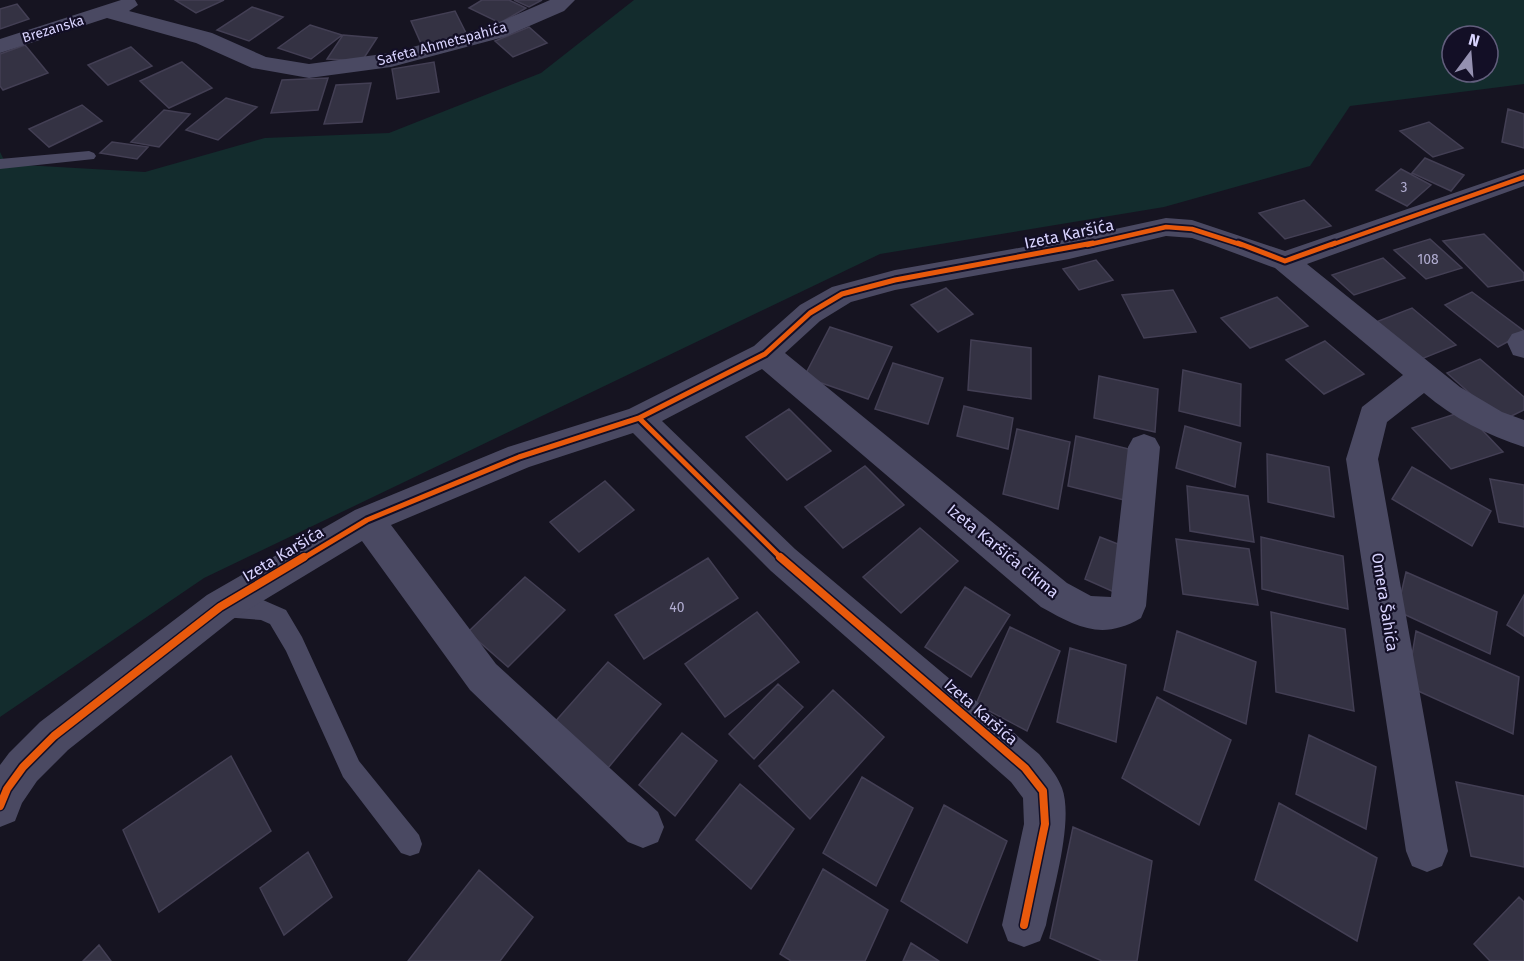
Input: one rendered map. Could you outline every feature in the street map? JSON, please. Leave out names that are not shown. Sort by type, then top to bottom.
[{"type":"street","name":"Brezanska","points":[[0,46],[140,0]]},
{"type":"street","name":"Safeta Ahmetspahića","points":[[108,12],[204,38],[260,63],[309,71],[391,60],[496,33],[556,6],[564,0]]},
{"type":"street","points":[[1285,261],[1524,177]]},
{"type":"street","name":"Izeta Karšića","points":[[0,806],[7,789],[23,767],[54,736],[220,607],[368,520],[519,458],[639,418],[765,354],[810,313],[842,294],[895,280],[1069,249],[1166,227],[1192,229],[1220,237],[1285,261]]},
{"type":"street","points":[[1285,261],[1449,396],[1491,421],[1524,434]]},
{"type":"street","points":[[1524,341],[1522,342],[1524,347]]},
{"type":"street","name":"Izeta Karšića čikma","points":[[765,354],[1054,595],[1083,611],[1102,616],[1118,614],[1128,606],[1144,447]]},
{"type":"street","name":"Omera Šahića","points":[[1422,375],[1373,416],[1362,459],[1427,851]]},
{"type":"street","name":"Izeta Karšića","points":[[639,418],[783,560],[1025,768],[1043,791],[1045,824],[1024,925]]},
{"type":"street","points":[[368,520],[483,677],[643,827]]},
{"type":"lane","points":[[0,164],[89,156]]},
{"type":"lane","points":[[220,607],[263,610],[278,617],[294,644],[351,769],[410,844]]},
{"type":"green space","points":[[634,0],[1524,0],[1524,84],[1350,106],[1310,166],[1164,207],[880,254],[204,578],[0,717],[0,152],[6,164],[145,172],[265,138],[389,133],[541,73]]},
{"type":"building","points":[[175,0],[224,0],[196,13]]},
{"type":"building","points":[[482,0],[509,0],[526,8],[500,23],[469,8]]},
{"type":"building","points":[[514,0],[542,0],[529,7]]},
{"type":"building","points":[[17,4],[29,19],[0,29],[0,9]]},
{"type":"building","points":[[252,7],[283,17],[249,41],[217,30]]},
{"type":"building","points":[[455,11],[468,37],[423,48],[411,21]]},
{"type":"building","points":[[310,25],[342,35],[311,59],[278,48]]},
{"type":"building","points":[[529,27],[547,43],[513,57],[495,41]]},
{"type":"building","points":[[343,35],[377,38],[362,61],[327,59]]},
{"type":"building","points":[[25,45],[48,73],[3,90],[0,86],[0,54]]},
{"type":"building","points":[[131,47],[152,66],[108,85],[88,65]]},
{"type":"building","points":[[182,62],[212,88],[169,108],[140,81]]},
{"type":"building","points":[[434,62],[439,92],[397,99],[392,69]]},
{"type":"building","points":[[328,78],[318,110],[271,113],[282,80]]},
{"type":"building","points":[[371,83],[362,122],[324,124],[336,85]]},
{"type":"building","points":[[226,98],[257,107],[218,140],[186,130]]},
{"type":"building","points":[[82,105],[102,121],[49,147],[29,129]]},
{"type":"building","points":[[1508,109],[1524,114],[1524,148],[1502,142]]},
{"type":"building","points":[[164,110],[190,114],[159,147],[131,142]]},
{"type":"building","points":[[1429,122],[1463,148],[1433,157],[1400,131]]},
{"type":"building","points":[[112,142],[148,147],[137,159],[100,153]]},
{"type":"building","points":[[1425,158],[1464,175],[1451,191],[1412,173]]},
{"type":"building","points":[[1401,169],[1431,185],[1407,206],[1376,190]]},
{"type":"building","points":[[1304,200],[1331,226],[1285,239],[1259,213]]},
{"type":"building","points":[[1484,234],[1524,273],[1524,280],[1488,287],[1443,241]]},
{"type":"building","points":[[1430,239],[1462,268],[1426,279],[1394,250]]},
{"type":"building","points":[[1383,258],[1405,278],[1354,295],[1332,275]]},
{"type":"building","points":[[1096,260],[1113,280],[1079,290],[1063,269]]},
{"type":"building","points":[[946,288],[973,314],[938,332],[911,305]]},
{"type":"building","points":[[1173,290],[1196,332],[1144,338],[1122,295]]},
{"type":"building","points":[[1472,292],[1524,333],[1498,347],[1445,305]]},
{"type":"building","points":[[1277,297],[1308,326],[1250,348],[1221,318]]},
{"type":"building","points":[[1412,308],[1456,345],[1419,360],[1376,322]]},
{"type":"building","points":[[830,327],[892,347],[868,399],[804,377]]},
{"type":"building","points":[[971,340],[1031,348],[1031,399],[968,390]]},
{"type":"building","points":[[1325,341],[1364,374],[1324,394],[1286,360]]},
{"type":"building","points":[[1480,359],[1524,397],[1524,410],[1501,421],[1447,373]]},
{"type":"building","points":[[893,363],[943,378],[928,424],[875,409]]},
{"type":"building","points":[[1183,370],[1241,384],[1240,426],[1179,411]]},
{"type":"building","points":[[1099,376],[1158,389],[1155,432],[1094,418]]},
{"type":"building","points":[[964,406],[1013,418],[1008,449],[957,436]]},
{"type":"building","points":[[789,409],[831,451],[787,480],[746,437]]},
{"type":"building","points":[[1464,411],[1503,452],[1451,469],[1412,428]]},
{"type":"building","points":[[1185,426],[1241,443],[1235,487],[1176,468]]},
{"type":"building","points":[[1017,429],[1070,442],[1058,509],[1003,494]]},
{"type":"building","points":[[1076,436],[1137,451],[1132,502],[1068,486]]},
{"type":"building","points":[[1267,454],[1329,467],[1334,517],[1268,502]]},
{"type":"building","points":[[865,466],[904,505],[843,548],[805,507]]},
{"type":"building","points":[[1412,467],[1491,511],[1472,546],[1392,499]]},
{"type":"building","points":[[1490,479],[1524,485],[1524,527],[1499,522]]},
{"type":"building","points":[[605,481],[634,510],[579,552],[550,522]]},
{"type":"building","points":[[1187,486],[1248,496],[1254,542],[1190,531]]},
{"type":"building","points":[[920,528],[958,561],[901,613],[863,577]]},
{"type":"building","points":[[1100,537],[1128,548],[1114,592],[1085,579]]},
{"type":"building","points":[[1261,537],[1343,556],[1348,609],[1262,589]]},
{"type":"building","points":[[1176,539],[1249,549],[1258,605],[1183,594]]},
{"type":"building","points":[[708,558],[738,598],[644,659],[615,615]]},
{"type":"building","points":[[1406,572],[1497,612],[1490,654],[1397,611]]},
{"type":"building","points":[[525,577],[565,610],[508,667],[468,632]]},
{"type":"building","points":[[965,587],[1010,615],[971,677],[925,647]]},
{"type":"building","points":[[1524,595],[1524,636],[1507,625]]},
{"type":"building","points":[[757,612],[799,662],[725,717],[685,664]]},
{"type":"building","points":[[1271,612],[1345,629],[1354,711],[1276,692]]},
{"type":"building","points":[[1010,627],[1060,651],[1027,731],[976,704]]},
{"type":"building","points":[[1177,631],[1256,662],[1246,724],[1164,690]]},
{"type":"building","points":[[1416,631],[1519,677],[1513,734],[1407,686]]},
{"type":"building","points":[[1070,648],[1126,665],[1116,742],[1057,722]]},
{"type":"building","points":[[608,662],[661,704],[608,768],[553,724]]},
{"type":"building","points":[[778,684],[803,707],[754,759],[729,734]]},
{"type":"building","points":[[833,690],[884,737],[810,819],[759,766]]},
{"type":"building","points":[[1157,697],[1231,740],[1199,825],[1122,778]]},
{"type":"building","points":[[682,733],[717,761],[675,816],[639,785]]},
{"type":"building","points":[[1309,735],[1376,767],[1366,829],[1296,794]]},
{"type":"building","points":[[231,756],[271,831],[159,912],[123,830]]},
{"type":"building","points":[[862,777],[913,808],[876,886],[823,853]]},
{"type":"building","points":[[1456,782],[1524,796],[1524,867],[1471,856]]},
{"type":"building","points":[[740,784],[794,829],[751,889],[696,840]]},
{"type":"building","points":[[1279,803],[1377,858],[1357,941],[1255,880]]},
{"type":"building","points":[[944,805],[1007,841],[967,943],[901,901]]},
{"type":"building","points":[[1073,827],[1152,861],[1137,961],[1102,961],[1050,938]]},
{"type":"building","points":[[308,852],[332,897],[284,935],[260,888]]},
{"type":"building","points":[[823,869],[888,910],[865,961],[791,961],[780,954]]},
{"type":"building","points":[[479,870],[533,917],[500,961],[408,961]]},
{"type":"building","points":[[1519,897],[1524,902],[1524,961],[1490,961],[1474,944]]},
{"type":"building","points":[[911,943],[939,961],[903,961]]},
{"type":"building","points":[[99,945],[111,961],[83,961]]},
{"type":"cycle path","points":[[0,806],[7,789],[23,767],[54,736],[220,607],[367,520],[519,457],[639,418],[765,354],[810,313],[842,294],[895,280],[1069,249],[1166,227],[1192,229],[1285,261],[1524,177]]},
{"type":"cycle path","points":[[639,418],[783,560],[1025,768],[1043,791],[1045,824],[1024,925]]}]
